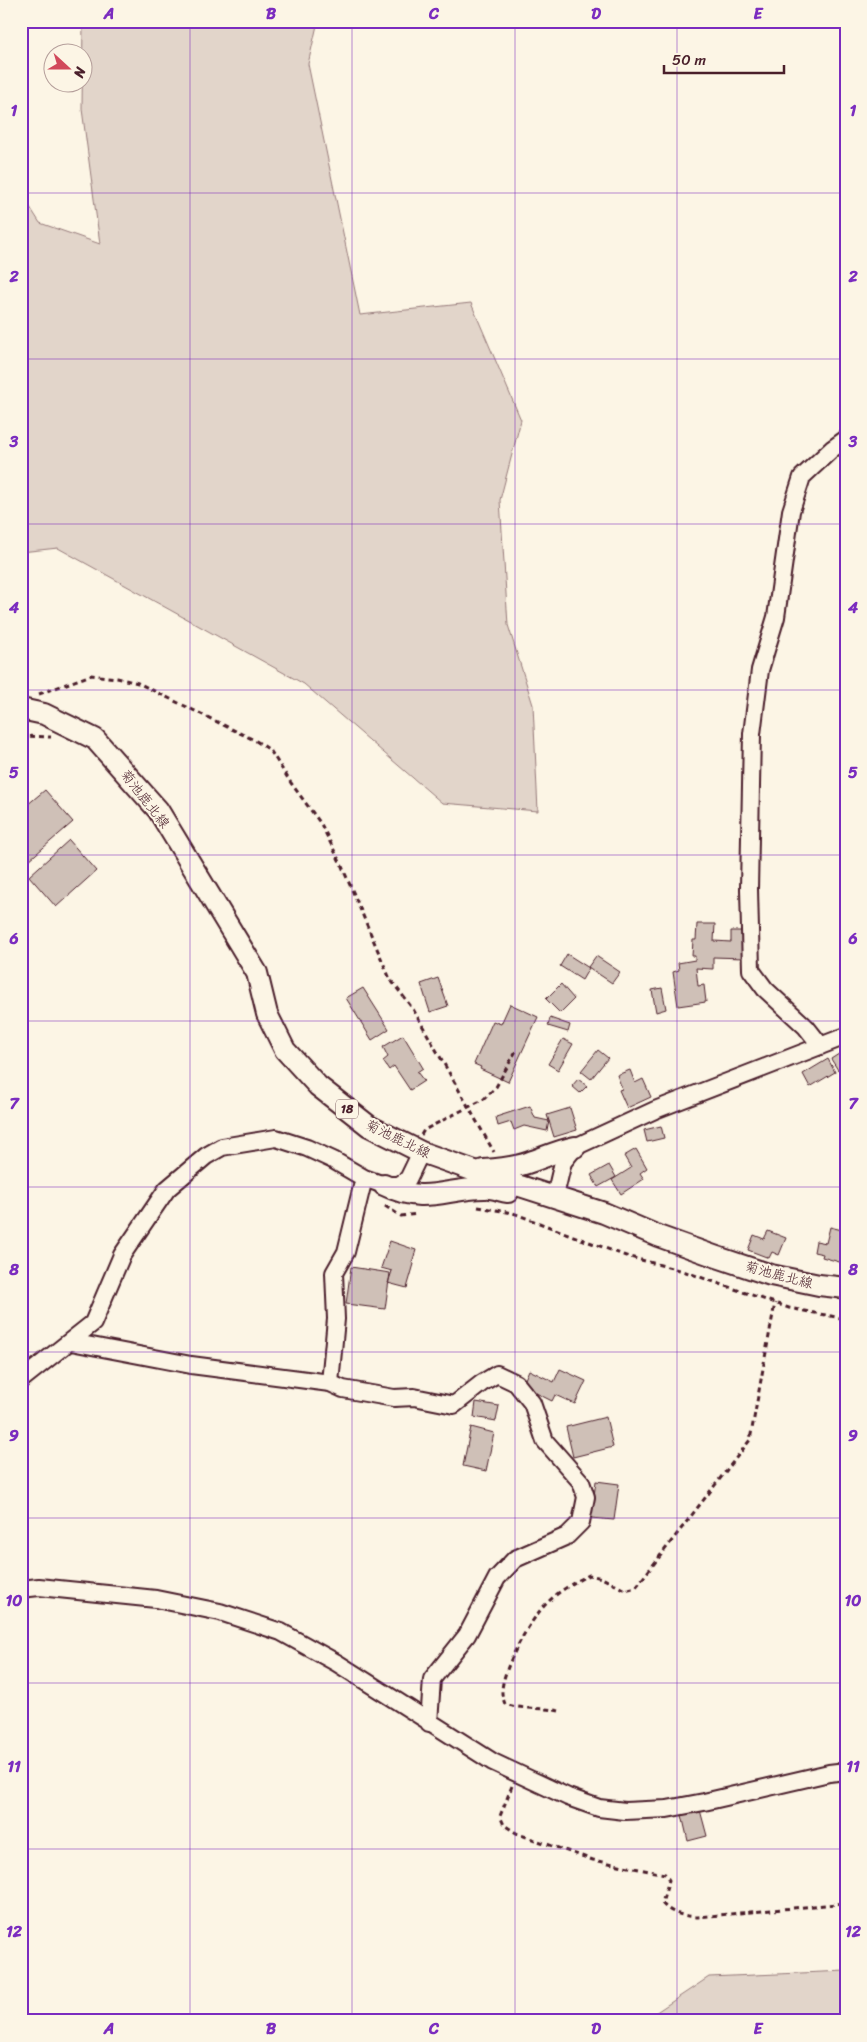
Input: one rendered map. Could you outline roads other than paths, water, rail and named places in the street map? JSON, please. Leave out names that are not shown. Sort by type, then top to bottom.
[{"type":"main road","name":"菊池鹿北線","points":[[27,702],[44,714],[95,739],[158,810],[257,973],[268,1014],[285,1050],[318,1086],[369,1126],[417,1150],[574,1202],[658,1236],[771,1275],[846,1288]]},
{"type":"main road","points":[[473,1170],[502,1168],[528,1163],[556,1151],[575,1146]]},
{"type":"main road","points":[[384,1185],[401,1193],[416,1196],[430,1196],[454,1190],[487,1187],[521,1195],[574,1202]]},
{"type":"street","points":[[821,1046],[806,1027],[766,989],[751,970],[749,888],[752,734],[760,670],[776,617],[791,511],[802,477],[832,449],[846,439]]},
{"type":"street","points":[[555,1196],[563,1162],[575,1146],[655,1110],[846,1036]]},
{"type":"street","points":[[21,1380],[71,1342],[92,1323],[122,1256],[168,1189],[206,1156],[222,1147],[276,1138],[307,1148],[332,1160],[363,1184],[399,1185],[408,1179],[417,1150]]},
{"type":"street","points":[[330,1383],[336,1319],[334,1273],[346,1252],[363,1184]]},
{"type":"street","points":[[71,1342],[191,1365],[330,1383],[343,1389],[394,1398],[414,1396],[454,1405],[497,1374],[516,1384],[532,1403],[545,1441],[581,1482],[586,1497],[581,1522],[567,1536],[515,1559],[497,1578],[467,1635],[432,1679],[429,1723]]},
{"type":"street","points":[[21,1589],[39,1587],[156,1598],[220,1612],[281,1632],[337,1663],[493,1762],[599,1808],[625,1811],[667,1809],[829,1773],[846,1772]]}]
